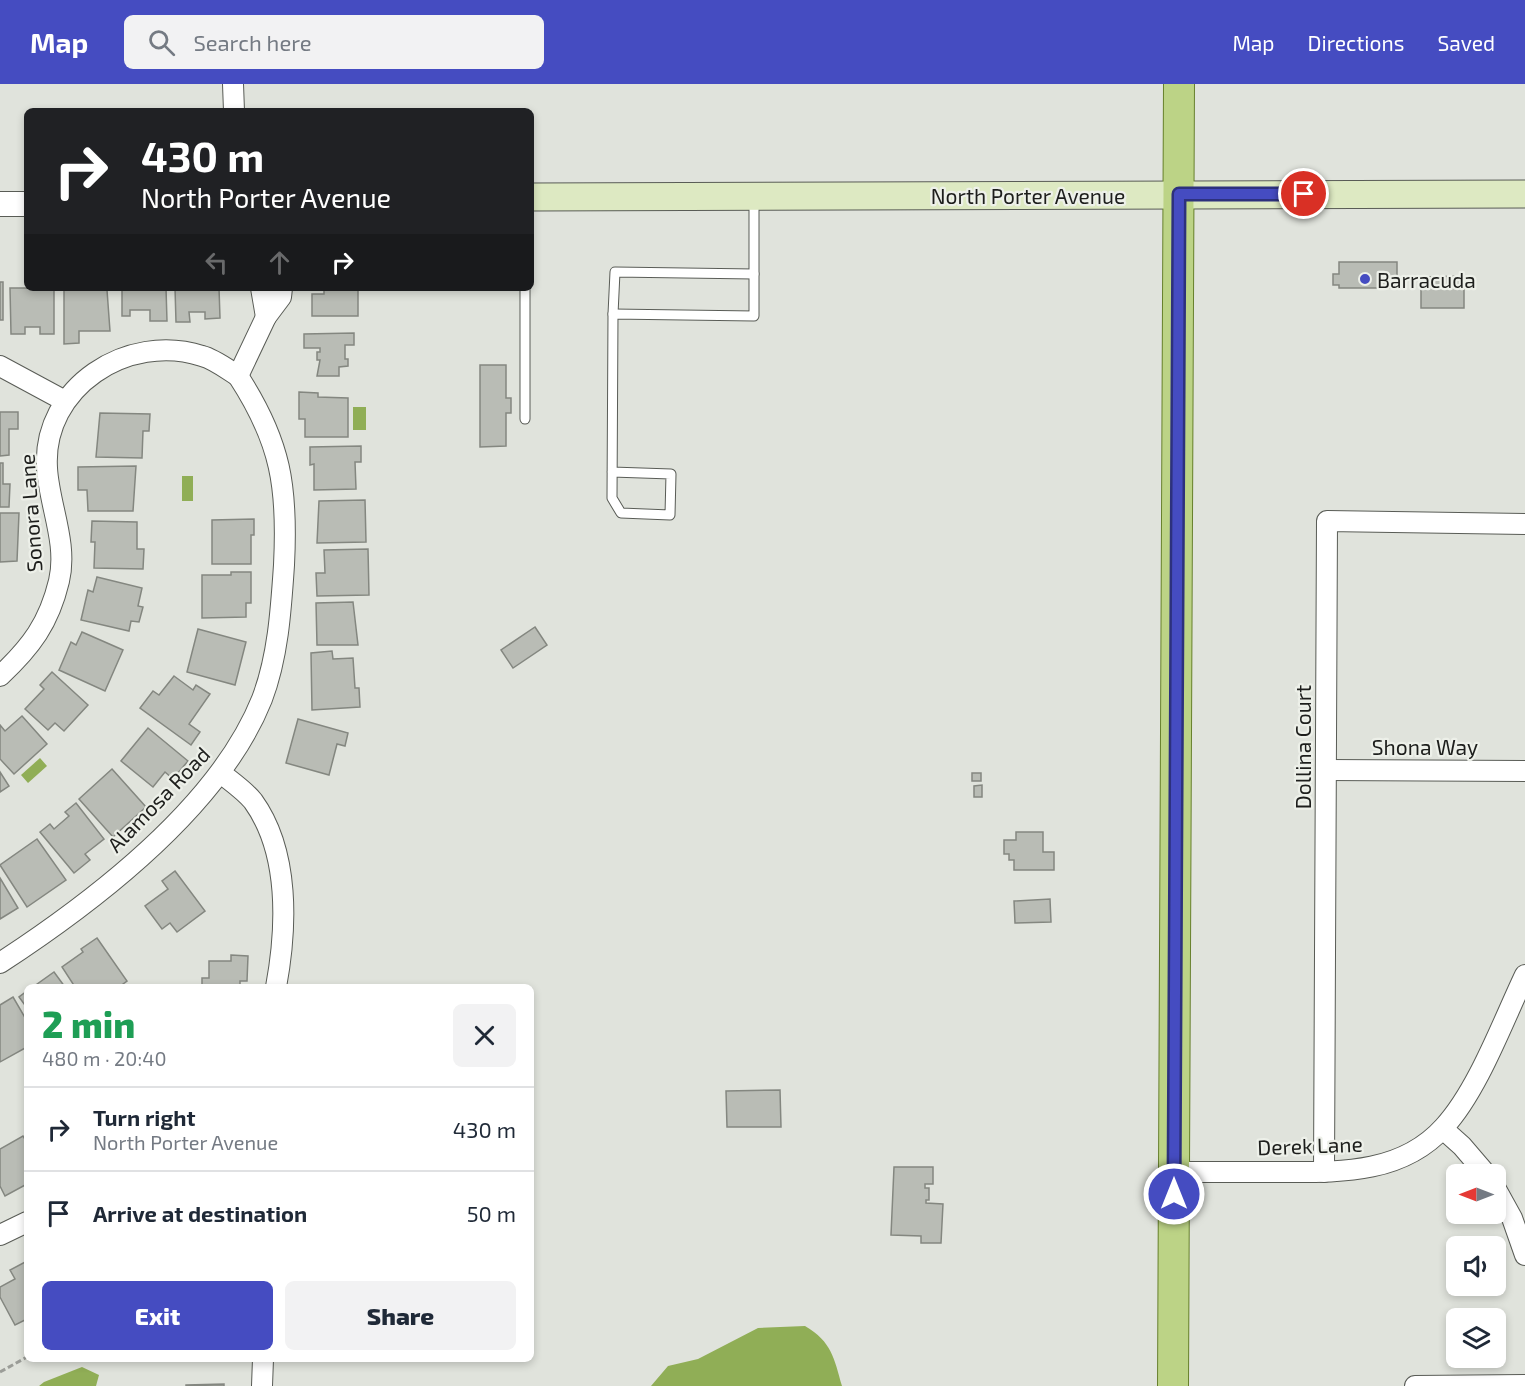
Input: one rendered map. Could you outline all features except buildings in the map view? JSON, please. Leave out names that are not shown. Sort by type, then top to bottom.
[{"type":"main road","points":[[1173,1386],[1179,84]]},
{"type":"main road","name":"North Porter Avenue","points":[[534,197],[1525,194]]},
{"type":"street","points":[[233,84],[234,108]]},
{"type":"street","points":[[0,204],[24,204]]},
{"type":"street","points":[[262,291],[266,317]]},
{"type":"street","points":[[0,366],[65,401],[94,371],[118,358],[146,351],[171,350],[203,356],[238,376],[266,317],[281,297],[282,291]]},
{"type":"street","name":"Alamosa Road","points":[[0,963],[67,920],[153,844],[222,774],[262,699],[275,651],[282,604],[285,533],[282,476],[270,434],[238,376]]},
{"type":"street","name":"Sonora Lane","points":[[0,676],[25,652],[47,621],[60,579],[61,551],[46,467],[49,439],[65,401]]},
{"type":"street","name":"Dollina Court","points":[[1324,1172],[1327,521],[1525,524]]},
{"type":"street","name":"Shona Way","points":[[1326,770],[1525,771]]},
{"type":"street","points":[[222,774],[252,800],[271,833],[281,879],[283,926],[276,984]]},
{"type":"street","name":"Derek Lane","points":[[1174,1172],[1350,1172],[1390,1162],[1416,1149],[1443,1129],[1463,1101],[1525,975]]},
{"type":"street","points":[[1443,1129],[1477,1164]]},
{"type":"street","points":[[1506,1207],[1525,1256]]},
{"type":"street","points":[[0,1235],[24,1223]]},
{"type":"street","points":[[262,1386],[263,1362]]},
{"type":"street","points":[[1415,1386],[1525,1385]]},
{"type":"lane","points":[[613,314],[754,316],[754,195]]},
{"type":"lane","points":[[612,472],[671,474],[670,515],[621,513],[612,498],[612,472],[613,314],[615,272],[754,274]]},
{"type":"lane","points":[[525,291],[525,419]]},
{"type":"path","points":[[0,1372],[24,1359]]},
{"type":"shaded area","points":[[353,407],[366,407],[366,430],[353,430]]},
{"type":"shaded area","points":[[182,476],[193,476],[193,501],[182,501]]},
{"type":"shaded area","points":[[40,758],[47,766],[28,783],[21,775]]},
{"type":"shaded area","points":[[805,1326],[821,1338],[831,1352],[842,1386],[651,1386],[668,1366],[698,1359],[758,1328]]},
{"type":"shaded area","points":[[82,1367],[99,1375],[96,1386],[39,1386],[44,1382]]},
{"type":"place","name":"Barracuda","points":[[1365,279]]},
{"type":"route","points":[[1174,1194],[1179,194],[1304,194]]}]
